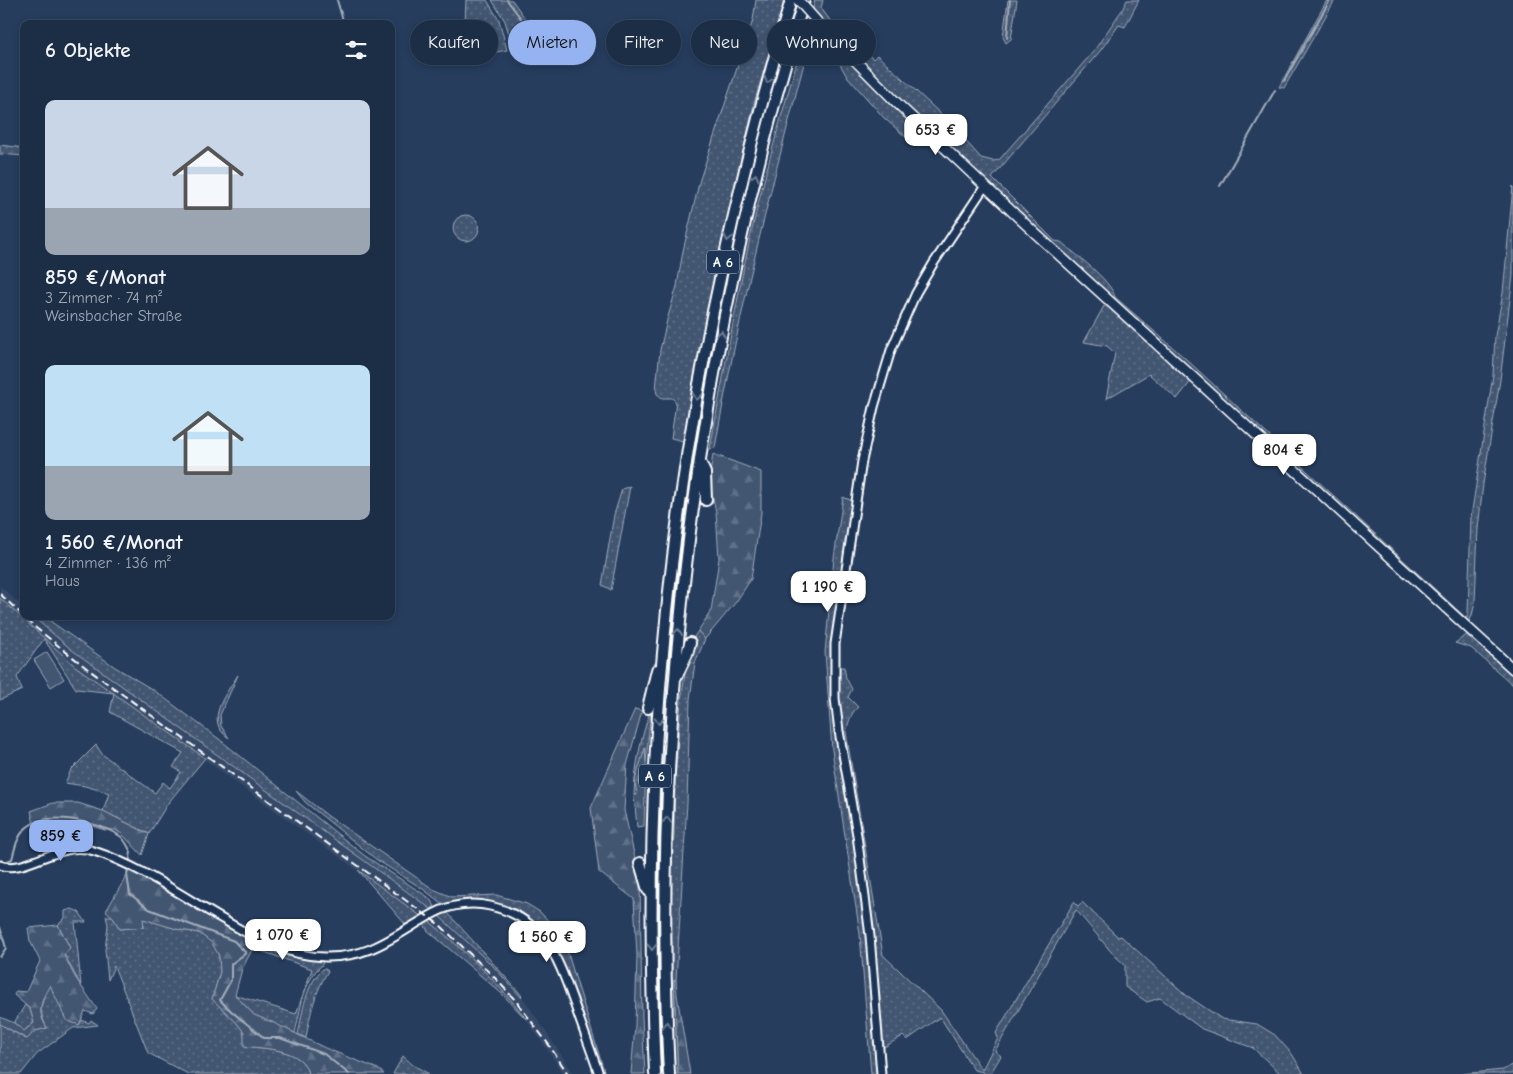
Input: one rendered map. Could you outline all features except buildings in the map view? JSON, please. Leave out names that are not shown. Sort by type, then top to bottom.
[{"type":"highway","name":"A 6","points":[[655,1074],[652,898],[654,794],[662,655],[689,440],[713,308],[749,151],[791,0]]},
{"type":"highway","name":"A 6","points":[[669,1074],[665,869],[674,681],[683,585],[700,460],[726,310],[746,215],[774,104],[804,0]]},
{"type":"highway","points":[[700,460],[705,473],[706,500]]},
{"type":"highway","points":[[674,681],[687,654],[690,643]]},
{"type":"highway","points":[[648,708],[655,674],[662,655]]},
{"type":"highway","points":[[640,863],[652,898]]},
{"type":"main road","points":[[798,0],[898,104],[1036,234],[1513,669]]},
{"type":"street","points":[[881,1074],[870,936],[857,835],[835,698],[835,644],[862,461],[874,407],[891,350],[916,293],[985,186]]},
{"type":"street","points":[[2,866],[19,866],[53,853],[83,848],[93,850],[134,868],[270,945],[309,956],[348,956],[364,952],[389,942],[438,911],[462,904],[486,905],[512,912],[532,925],[551,947],[562,968],[599,1074]]},
{"type":"shaded area","points":[[0,586],[20,604],[20,616],[0,598]]},
{"type":"shaded area","points":[[24,620],[37,620],[72,650],[431,909],[422,917],[75,666]]},
{"type":"shaded area","points":[[438,915],[522,996],[574,1074],[564,1074],[526,1019],[489,976],[429,921]]},
{"type":"green space","points":[[466,0],[487,0],[499,20],[507,50],[498,52],[498,20],[465,20]]},
{"type":"green space","points":[[492,0],[512,0],[526,20],[508,20],[508,31],[505,21]]},
{"type":"green space","points":[[756,0],[785,0],[779,20],[767,20],[767,60],[755,100],[725,228],[683,441],[671,438],[676,402],[672,398],[662,398],[657,394],[660,350],[677,286],[700,179],[738,65],[757,65],[757,20],[753,20]]},
{"type":"green space","points":[[815,0],[823,0],[821,8],[830,20],[823,20],[813,9]]},
{"type":"green space","points":[[1008,0],[1017,0],[1011,39],[1006,43],[1003,37]]},
{"type":"green space","points":[[1127,0],[1139,0],[1125,27],[1119,25],[1100,51],[992,178],[1055,241],[1061,242],[1100,275],[1115,297],[1186,359],[1466,618],[1468,613],[1471,517],[1493,375],[1495,336],[1503,293],[1513,186],[1513,275],[1500,380],[1483,484],[1478,529],[1475,602],[1472,616],[1466,626],[898,104],[863,65],[876,65],[877,55],[943,116],[981,158],[993,161],[999,160],[1093,52]]},
{"type":"green space","points":[[1327,0],[1335,0],[1284,88],[1279,87]]},
{"type":"green space","points":[[796,65],[804,65],[746,293],[715,448],[710,449],[744,266],[774,144]]},
{"type":"green space","points":[[840,65],[852,65],[928,137],[914,144],[884,118],[846,75]]},
{"type":"green space","points":[[0,145],[20,148],[20,156],[0,154]]},
{"type":"green space","points":[[466,215],[475,219],[479,228],[475,237],[466,241],[457,237],[453,228],[457,219]]},
{"type":"green space","points":[[1104,306],[1110,306],[1192,380],[1177,399],[1149,374],[1106,399],[1115,353],[1107,346],[1084,342]]},
{"type":"green space","points":[[713,454],[761,472],[761,513],[751,579],[736,602],[705,639],[698,631],[711,611],[719,559],[716,512],[709,480]]},
{"type":"green space","points":[[630,486],[611,590],[602,585],[614,515],[622,489]]},
{"type":"green space","points":[[843,497],[855,502],[835,667],[844,667],[846,678],[852,689],[848,697],[858,707],[851,715],[846,732],[883,955],[941,1010],[982,1070],[998,1038],[996,1033],[1074,902],[1078,906],[1082,902],[1118,937],[1121,936],[1186,995],[1222,1019],[1257,1024],[1275,1035],[1292,1054],[1304,1074],[1281,1074],[1253,1048],[1202,1029],[1160,998],[1147,1002],[1125,987],[1125,965],[1113,954],[1076,910],[995,1051],[1001,1056],[990,1074],[983,1074],[983,1072],[974,1070],[940,1017],[907,1040],[903,1036],[879,1050],[881,1074],[871,1074],[860,934],[832,750],[825,652],[834,558]]},
{"type":"green space","points":[[0,598],[20,616],[20,620],[24,620],[75,666],[113,693],[76,689],[44,639],[17,677],[22,690],[0,700]]},
{"type":"green space","points":[[37,620],[49,620],[115,667],[155,691],[219,739],[365,856],[428,897],[435,906],[431,909],[72,650]]},
{"type":"green space","points":[[698,631],[705,639],[695,663],[690,699],[687,803],[676,980],[674,980],[678,1074],[673,1074],[670,976],[671,877],[675,781],[681,700],[690,643]]},
{"type":"green space","points":[[1468,634],[1472,635],[1513,673],[1513,685],[1471,648],[1455,643]]},
{"type":"green space","points":[[47,652],[64,679],[51,687],[34,660]]},
{"type":"green space","points":[[238,675],[220,715],[221,726],[229,738],[221,731],[217,716],[223,699]]},
{"type":"green space","points":[[114,694],[205,758],[168,803],[149,834],[103,811],[109,793],[85,786],[65,783],[71,770],[96,745],[102,754],[155,793],[163,782],[170,788],[181,772],[173,767],[183,753],[110,712]]},
{"type":"green space","points":[[635,709],[642,711],[627,765],[624,810],[640,880],[642,1017],[645,1074],[631,1074],[635,1026],[637,956],[634,899],[599,872],[591,808]]},
{"type":"green space","points":[[651,709],[646,762],[645,750],[637,795],[634,795],[639,751]]},
{"type":"green space","points":[[645,748],[644,826],[637,827],[634,795],[637,795],[635,780]]},
{"type":"green space","points":[[296,791],[328,816],[433,889],[452,897],[496,895],[527,904],[540,912],[564,941],[605,1074],[602,1074],[557,951],[534,922],[517,911],[490,903],[477,901],[445,906],[423,889],[377,860],[306,803]]},
{"type":"green space","points":[[53,803],[78,803],[103,811],[149,834],[142,855],[122,834],[115,830],[48,821],[35,829],[31,811]]},
{"type":"green space","points":[[130,870],[242,934],[253,948],[242,969],[235,995],[254,1015],[325,1048],[378,1069],[384,1074],[308,1074],[305,1065],[299,1059],[282,1051],[244,1046],[244,1032],[212,999],[220,972],[219,956],[212,943],[199,933],[180,930],[143,919],[144,927],[120,929],[112,916],[106,911]]},
{"type":"green space","points":[[358,870],[422,917],[389,936],[364,947],[405,924]]},
{"type":"green space","points":[[72,909],[79,912],[86,922],[75,922],[81,986],[64,954],[70,948],[58,925],[65,918],[65,911]]},
{"type":"green space","points":[[447,912],[518,991],[521,997],[493,966],[438,915]]},
{"type":"green space","points":[[106,916],[112,916],[120,929],[144,927],[142,918],[180,930],[199,933],[213,943],[219,956],[220,972],[212,999],[244,1032],[245,1046],[272,1049],[291,1055],[305,1065],[308,1074],[188,1074],[148,1053],[114,966],[108,980],[105,950],[108,925]]},
{"type":"green space","points":[[429,921],[481,968],[527,1020],[501,993],[427,930],[424,924]]},
{"type":"green space","points":[[58,925],[70,948],[64,955],[75,977],[97,1009],[93,1014],[85,1011],[79,1025],[66,1020],[50,985],[41,1006],[42,1016],[47,1028],[35,1031],[27,1039],[0,1024],[0,1017],[14,1023],[24,1031],[34,1023],[30,1009],[14,995],[16,991],[26,992],[40,961],[30,941],[28,928]]},
{"type":"green space","points":[[242,934],[261,944],[281,951],[323,960],[322,965],[307,987],[295,1033],[254,1015],[235,995],[296,1014],[312,969],[253,948]]},
{"type":"green space","points":[[287,948],[318,953],[354,950],[342,953],[325,954],[307,953]]},
{"type":"green space","points":[[324,968],[328,971],[314,1003],[306,1038],[298,1034],[303,1007],[313,982]]},
{"type":"green space","points":[[674,980],[676,980],[690,1074],[678,1074]]},
{"type":"green space","points":[[51,985],[79,1025],[82,1020],[89,1023],[91,1020],[98,1025],[73,1028],[37,1054],[21,1074],[0,1074],[0,1024],[26,1039],[35,1031],[47,1028],[41,1010]]},
{"type":"green space","points":[[25,1005],[30,1009],[34,1023],[24,1031],[14,1023]]},
{"type":"green space","points":[[403,1056],[413,1065],[429,1074],[393,1074]]},
{"type":"green space","points":[[1513,1064],[1513,1074],[1460,1074],[1503,1070]]},
{"type":"waterway","points":[[337,0],[343,20]]},
{"type":"waterway","points":[[507,0],[522,20]]},
{"type":"waterway","points":[[1007,38],[1010,0]]},
{"type":"waterway","points":[[1284,81],[1330,0]]},
{"type":"waterway","points":[[1220,186],[1275,90]]},
{"type":"waterway","points":[[5,862],[12,859],[15,847],[24,830],[33,823],[58,819],[85,822],[120,836],[131,852],[129,863]]},
{"type":"waterway","points":[[128,868],[127,875],[130,894],[149,909],[234,941],[246,953],[231,964],[231,980],[220,1000],[230,1010],[264,1038],[280,1038],[324,1054],[349,1074]]},
{"type":"waterway","points":[[0,927],[6,948],[0,957]]},
{"type":"railway","points":[[0,594],[20,613]]},
{"type":"railway","points":[[28,620],[89,670],[441,926],[516,1001],[568,1074]]}]
